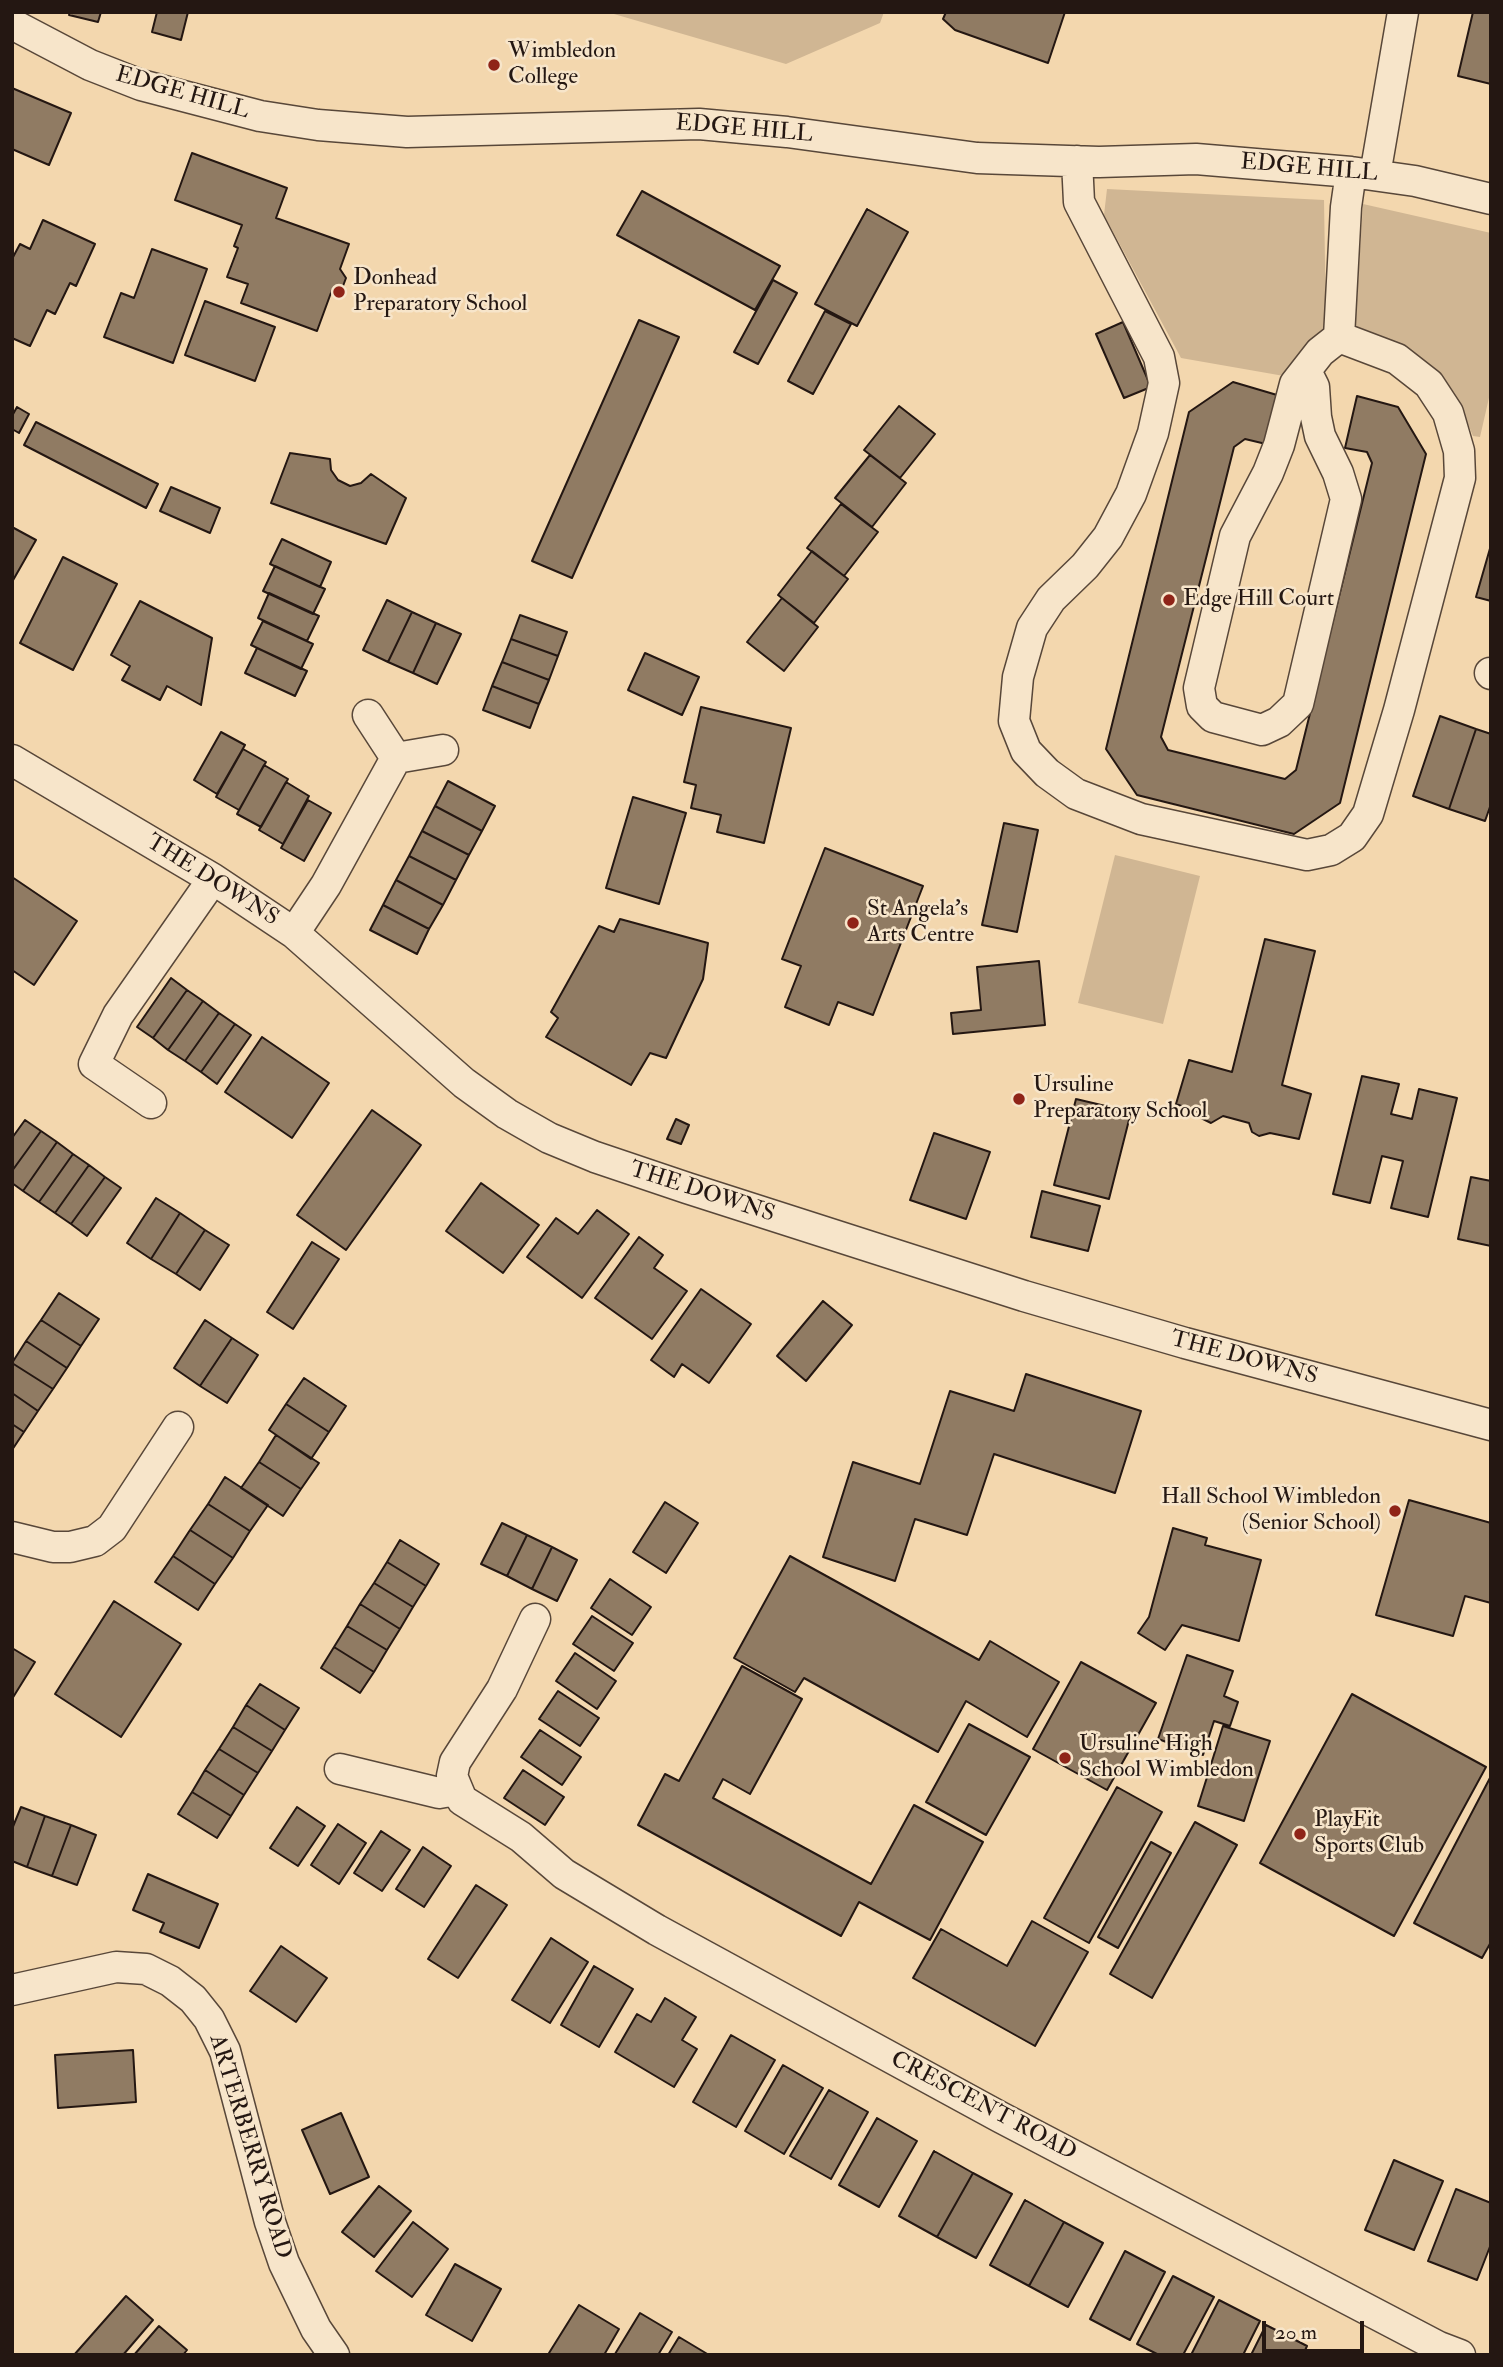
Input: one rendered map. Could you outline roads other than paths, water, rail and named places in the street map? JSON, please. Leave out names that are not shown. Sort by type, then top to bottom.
[{"type":"street","points":[[1306,371],[1314,387],[1315,417],[1320,436],[1338,473],[1346,499],[1298,704],[1279,722],[1262,730],[1213,717],[1202,706],[1199,688],[1235,536],[1268,473],[1279,445],[1295,384],[1320,352],[1339,337],[1346,207],[1363,174],[1404,12]]},
{"type":"street","name":"EDGE HILL","points":[[12,24],[90,65],[141,85],[260,116],[318,125],[407,132],[699,124],[787,132],[977,158],[1099,162],[1196,159],[1363,174],[1415,181],[1491,199]]},
{"type":"street","points":[[1077,161],[1079,202],[1158,357],[1164,383],[1153,433],[1131,494],[1108,537],[1085,566],[1051,598],[1032,628],[1018,677],[1014,720],[1026,751],[1047,773],[1076,794],[1141,819],[1307,855],[1331,850],[1352,837],[1368,814],[1399,710],[1460,478],[1459,451],[1448,413],[1429,384],[1397,359],[1339,337]]},
{"type":"street","points":[[368,715],[396,758]]},
{"type":"street","points":[[396,758],[443,750]]},
{"type":"street","points":[[294,933],[326,885],[396,758]]},
{"type":"street","name":"THE DOWNS","points":[[12,760],[213,879],[294,933],[464,1083],[507,1114],[549,1138],[584,1153],[1024,1296],[1185,1343],[1491,1425]]},
{"type":"street","points":[[151,1103],[94,1064],[118,1015],[213,879]]},
{"type":"street","points":[[12,1537],[53,1547],[70,1547],[95,1541],[112,1528],[178,1427]]},
{"type":"street","points":[[340,1769],[439,1793],[456,1790],[452,1776],[455,1762],[502,1689],[536,1619]]},
{"type":"street","name":"CRESCENT ROAD","points":[[456,1790],[462,1800],[520,1837],[564,1874],[657,1930],[1013,2123],[1427,2341],[1460,2355]]},
{"type":"street","name":"ARTERBERRY ROAD","points":[[12,1990],[116,1967],[146,1969],[170,1981],[193,1999],[209,2019],[225,2051],[270,2222],[284,2263],[316,2329],[334,2355]]},
{"type":"place","name":"Wimbledon College","points":[[494,65]]},
{"type":"place","name":"Donhead Preparatory School","points":[[339,292]]},
{"type":"place","name":"Edge Hill Court","points":[[1169,600]]},
{"type":"place","name":"St Angela's Arts Centre","points":[[853,923]]},
{"type":"place","name":"Ursuline Preparatory School","points":[[1019,1099]]},
{"type":"place","name":"Hall School Wimbledon (Senior School)","points":[[1395,1511]]},
{"type":"place","name":"Ursuline High School Wimbledon","points":[[1065,1758]]},
{"type":"place","name":"PlayFit Sports Club","points":[[1300,1834]]}]
